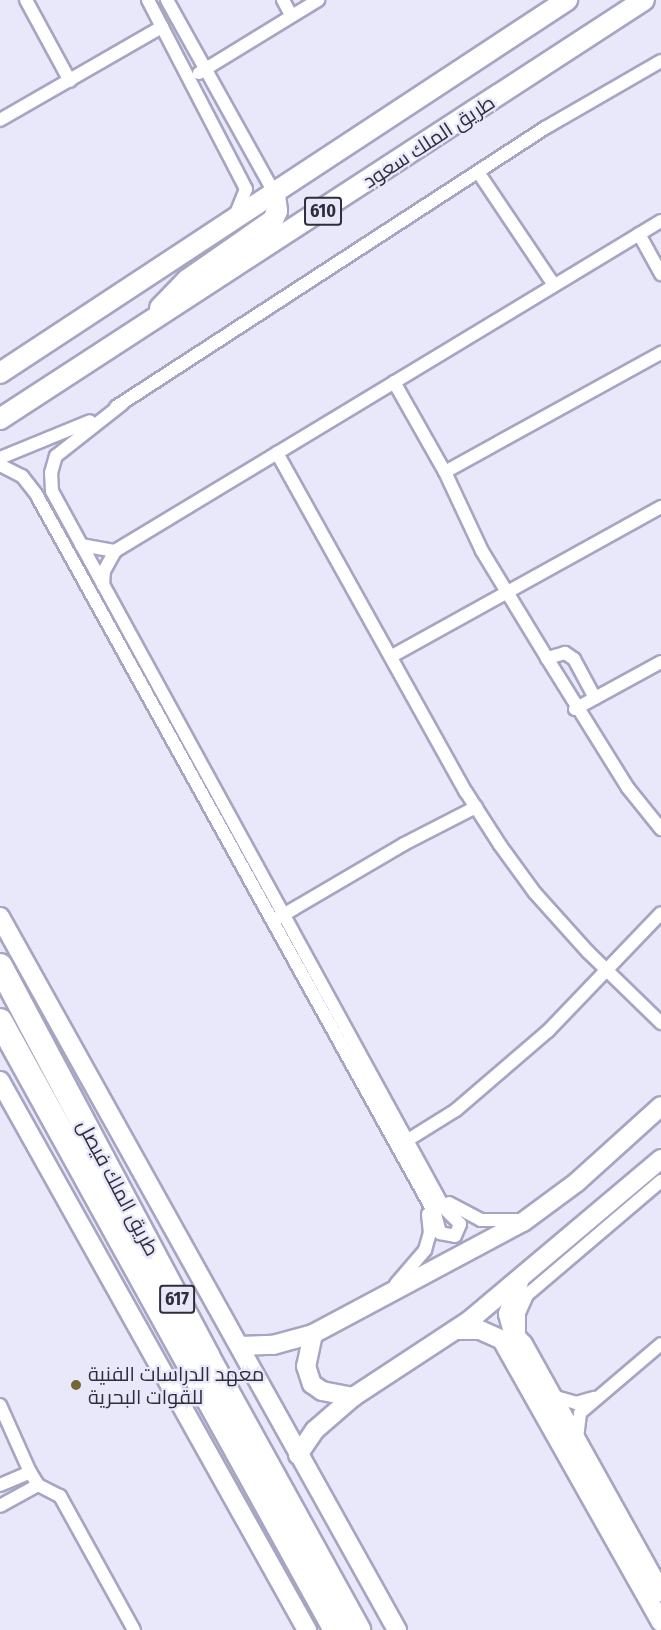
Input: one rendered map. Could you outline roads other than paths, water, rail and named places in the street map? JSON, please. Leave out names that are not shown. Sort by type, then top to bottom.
[{"type":"highway","name":"طريق الملك فيصل","points":[[0,966],[207,1356],[358,1630]]},
{"type":"highway","name":"طريق الملك فيصل","points":[[0,1021],[336,1630]]},
{"type":"main road","name":"610","points":[[0,373],[229,225],[567,0]]},
{"type":"main road","name":"طريق الملك سعود","points":[[0,419],[644,0]]},
{"type":"main road","points":[[111,347],[168,301],[187,280],[264,229],[277,211],[275,194]]},
{"type":"main road","points":[[0,917],[397,1630]]},
{"type":"main road","points":[[0,1081],[307,1630]]},
{"type":"main road","points":[[240,1346],[273,1345],[313,1334],[526,1219],[577,1182],[661,1106]]},
{"type":"main road","points":[[298,1455],[315,1430],[354,1397],[456,1330],[519,1281],[661,1159]]},
{"type":"main road","points":[[519,1281],[510,1303],[509,1323],[523,1344],[661,1592]]},
{"type":"main road","points":[[456,1330],[480,1330],[502,1340],[661,1622]]},
{"type":"main road","points":[[313,1334],[306,1365],[312,1384],[322,1391],[354,1397]]},
{"type":"street","points":[[26,0],[70,81]]},
{"type":"street","points":[[148,0],[246,189],[229,225]]},
{"type":"street","points":[[166,0],[275,194]]},
{"type":"street","points":[[283,0],[291,15]]},
{"type":"street","points":[[190,81],[203,69],[318,0]]},
{"type":"street","points":[[0,120],[162,27]]},
{"type":"street","points":[[0,465],[22,476],[36,494],[426,1203],[438,1220],[440,1233],[455,1236],[460,1224],[444,1208],[440,1195],[52,491],[52,464],[68,444],[122,404],[478,172],[661,61]]},
{"type":"street","points":[[478,172],[554,285]]},
{"type":"street","points":[[103,585],[104,571],[115,551],[661,221]]},
{"type":"street","points":[[639,234],[661,274]]},
{"type":"street","points":[[445,472],[661,352]]},
{"type":"street","points":[[394,382],[445,472],[506,592],[575,709],[628,788],[661,829]]},
{"type":"street","points":[[0,458],[72,430],[122,404]]},
{"type":"street","points":[[277,453],[476,807],[535,893],[607,971],[661,1023]]},
{"type":"street","points":[[392,656],[661,507]]},
{"type":"street","points":[[81,545],[115,551]]},
{"type":"street","points":[[547,658],[565,653],[574,659],[595,698]]},
{"type":"street","points":[[575,709],[661,662]]},
{"type":"street","points":[[272,922],[404,843],[476,807]]},
{"type":"street","points":[[396,1147],[456,1110],[548,1030],[661,913]]},
{"type":"street","points":[[523,1344],[517,1326],[521,1303],[527,1295],[661,1181]]},
{"type":"street","points":[[440,1195],[458,1210],[481,1220],[526,1219]]},
{"type":"street","points":[[426,1203],[440,1195]]},
{"type":"street","points":[[382,1297],[421,1258],[430,1233],[426,1203]]},
{"type":"street","points":[[578,1442],[576,1427],[580,1413],[661,1344]]},
{"type":"street","points":[[552,1396],[576,1403],[596,1398]]},
{"type":"street","points":[[0,1406],[30,1472],[38,1485],[60,1496],[134,1630]]},
{"type":"street","points":[[0,1485],[30,1472]]},
{"type":"street","points":[[0,1506],[38,1485]]},
{"type":"place","name":"معهد الدراسات الفنية للقوات البحرية","points":[[76,1385]]}]
